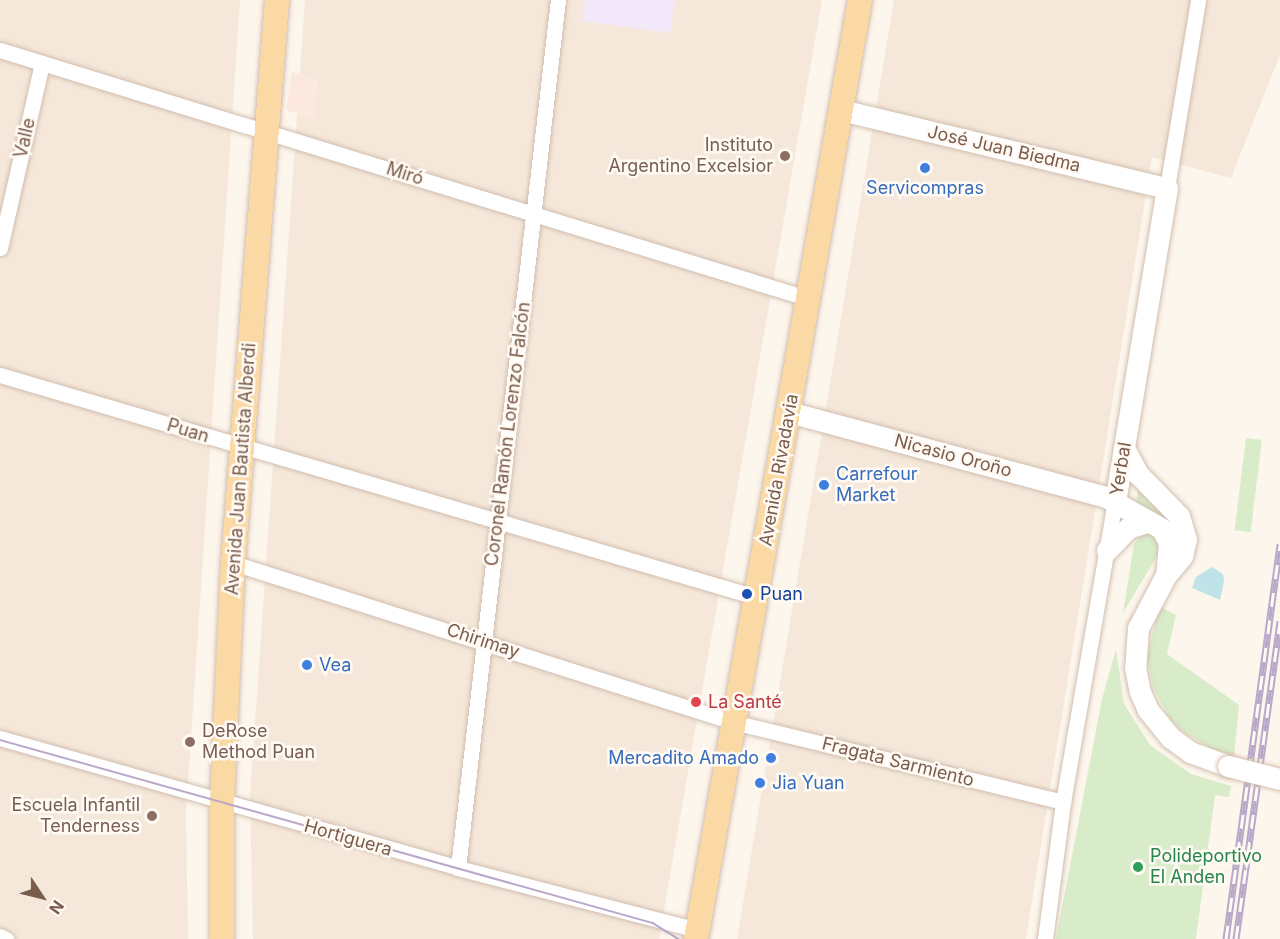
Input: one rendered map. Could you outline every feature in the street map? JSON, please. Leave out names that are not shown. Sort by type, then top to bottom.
[{"type":"main road","name":"Avenida Juan Bautista Alberdi","points":[[222,939],[222,802],[232,563],[243,448],[277,0]]},
{"type":"main road","name":"Avenida Rivadavia","points":[[697,935],[733,722],[810,299],[860,0]]},
{"type":"street","name":"Coronel Ramón Lorenzo Falcón","points":[[458,868],[483,640],[535,216],[558,0]]},
{"type":"street","name":"Yerbal","points":[[1045,939],[1063,802],[1198,0]]},
{"type":"street","name":"Miró","points":[[0,50],[267,129],[535,216],[810,299]]},
{"type":"street","name":"Valle","points":[[0,248],[42,63]]},
{"type":"street","name":"José Juan Biedma","points":[[841,110],[1167,188]]},
{"type":"street","name":"Puan","points":[[0,375],[497,523],[756,597]]},
{"type":"street","name":"Nicasio Oroño","points":[[789,412],[1096,494],[1115,502],[1162,529],[1169,543],[1166,575]]},
{"type":"street","points":[[1124,448],[1138,474],[1168,502],[1183,523],[1185,548],[1166,575],[1138,628],[1135,667],[1140,692],[1148,710],[1171,738],[1190,752],[1228,766],[1280,779]]},
{"type":"street","points":[[1107,550],[1128,528],[1149,521]]},
{"type":"street","name":"Chirimay","points":[[232,563],[483,640],[733,722]]},
{"type":"street","name":"Fragata Sarmiento","points":[[733,722],[1063,802]]},
{"type":"street","name":"Hortiguera","points":[[0,738],[697,935]]},
{"type":"street","points":[[0,936],[6,939]]},
{"type":"shaded area","points":[[0,0],[240,0],[186,814],[188,939],[0,939]]},
{"type":"shaded area","points":[[305,0],[822,0],[659,939],[253,939],[250,795]]},
{"type":"shaded area","points":[[585,0],[675,0],[670,33],[582,21]]},
{"type":"shaded area","points":[[894,0],[1280,0],[1280,55],[1231,178],[1152,157],[1026,939],[737,939]]},
{"type":"shaded area","points":[[292,72],[318,80],[315,120],[286,110]]},
{"type":"green space","points":[[1246,438],[1262,440],[1251,532],[1235,530]]},
{"type":"green space","points":[[1140,479],[1166,515],[1164,517],[1136,502]]},
{"type":"green space","points":[[1151,534],[1159,542],[1160,551],[1123,613],[1134,544],[1141,535]]},
{"type":"green space","points":[[1159,606],[1176,615],[1167,654],[1239,705],[1234,755],[1212,749],[1185,733],[1170,719],[1153,688],[1147,657]]},
{"type":"green space","name":"Polideportivo El Anden","points":[[1116,649],[1124,704],[1150,745],[1191,774],[1231,786],[1229,797],[1215,795],[1196,939],[1056,939],[1102,699]]},
{"type":"water","points":[[1212,567],[1223,574],[1220,600],[1192,588],[1196,577]]},
{"type":"tram line","points":[[0,740],[653,923],[679,939]]},
{"type":"railway","points":[[1226,939],[1280,544]]},
{"type":"railway","points":[[1236,939],[1280,621]]},
{"type":"place","name":"Instituto Argentino Excelsior","points":[[785,156]]},
{"type":"place","name":"Servicompras","points":[[925,168]]},
{"type":"place","name":"Carrefour Market","points":[[824,485]]},
{"type":"place","name":"Puan","points":[[747,594]]},
{"type":"place","name":"Vea","points":[[307,665]]},
{"type":"place","name":"La Santé","points":[[696,702]]},
{"type":"place","name":"DeRose Method Puan","points":[[190,742]]},
{"type":"place","name":"Mercadito Amado","points":[[771,758]]},
{"type":"place","name":"Jia Yuan","points":[[760,783]]},
{"type":"place","name":"Escuela Infantil Tenderness","points":[[152,816]]},
{"type":"place","name":"Polideportivo El Anden","points":[[1138,867]]}]
